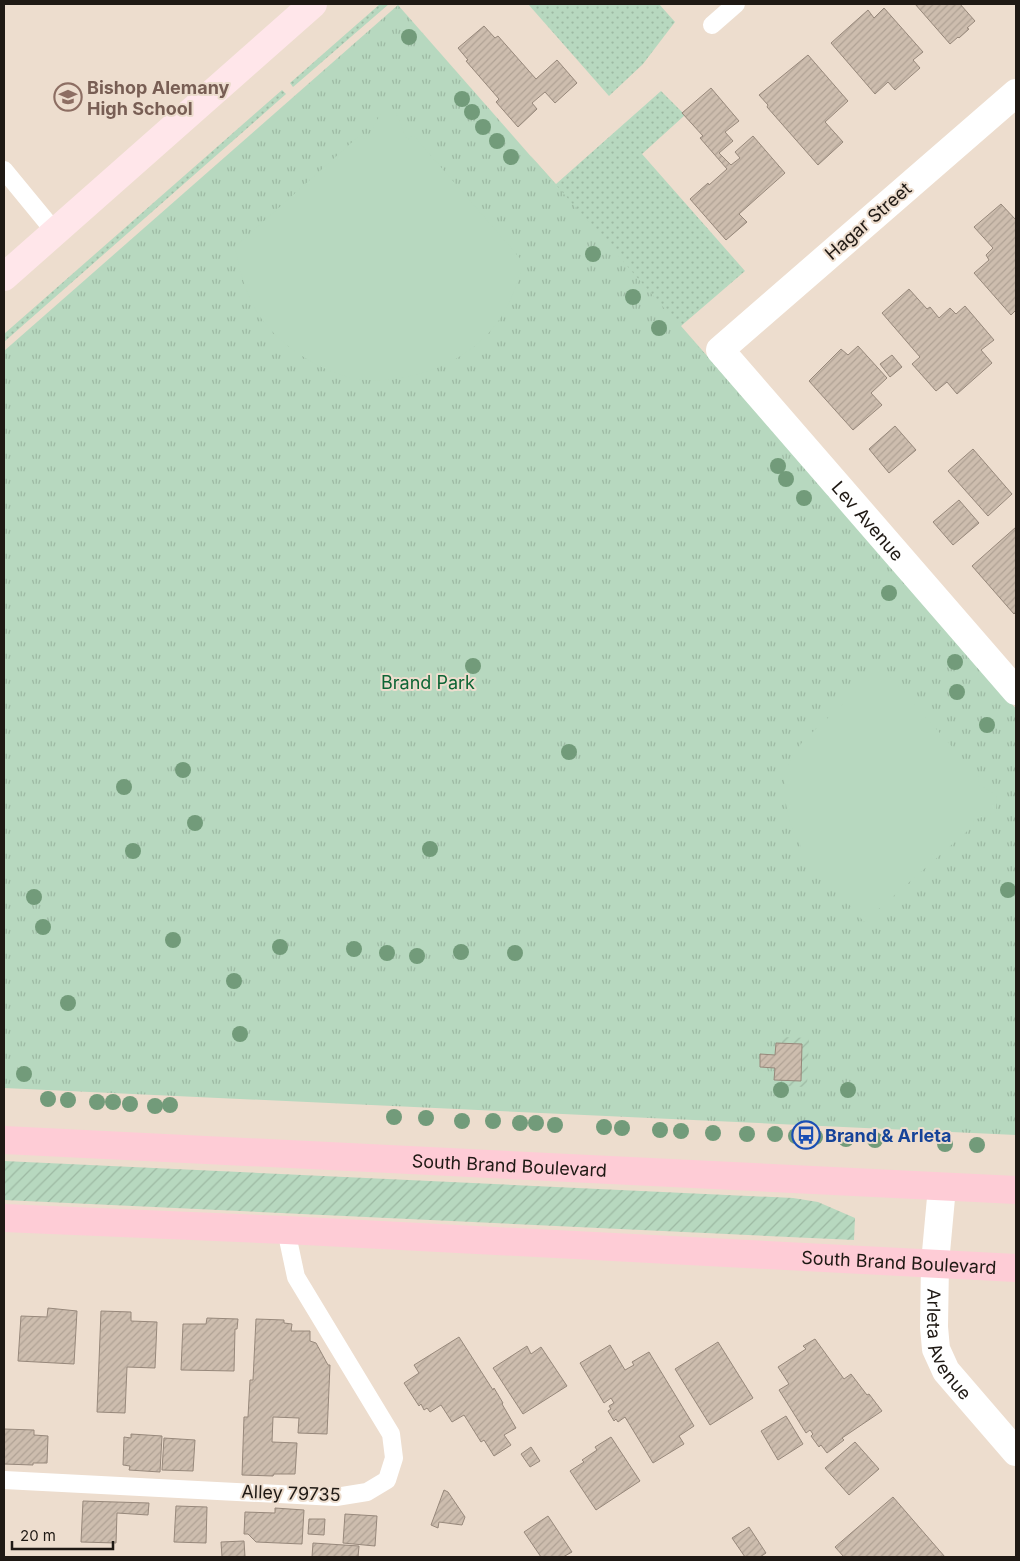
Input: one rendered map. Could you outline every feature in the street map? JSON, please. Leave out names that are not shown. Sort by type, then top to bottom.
[{"type":"main road","points":[[4,277],[313,4]]},
{"type":"main road","name":"South Brand Boulevard","points":[[4,1140],[1016,1190]]},
{"type":"main road","name":"South Brand Boulevard","points":[[4,1218],[286,1230],[1016,1268]]},
{"type":"street","name":"Hagar Street","points":[[720,350],[1016,93]]},
{"type":"street","name":"Lev Avenue","points":[[720,350],[1016,691]]},
{"type":"street","name":"Arleta Avenue","points":[[942,1187],[935,1263],[934,1327],[936,1349],[946,1371],[1016,1452]]},
{"type":"lane","points":[[712,25],[736,4]]},
{"type":"lane","points":[[4,170],[55,232]]},
{"type":"lane","name":"Alley 79735","points":[[4,1480],[336,1497],[368,1492],[387,1480],[394,1458],[391,1434],[296,1278],[286,1230]]},
{"type":"green space","points":[[380,4],[389,4],[293,87],[290,83]]},
{"type":"green space","points":[[528,4],[659,4],[675,22],[643,64],[609,96]]},
{"type":"green space","name":"Brand Park","points":[[398,5],[1016,709],[1016,1135],[4,1088],[4,351]]},
{"type":"green space","points":[[282,90],[286,94],[4,342],[4,334]]},
{"type":"green space","points":[[661,91],[685,115],[642,154],[745,271],[681,326],[1016,709],[1016,784],[530,155],[556,184]]},
{"type":"green space","points":[[381,113],[396,113],[407,140],[413,135],[524,263],[515,289],[503,313],[481,341],[467,352],[452,361],[419,374],[402,378],[367,380],[337,373],[308,360],[281,340],[270,329],[256,310],[248,293],[241,275],[235,247],[360,135],[366,140]]},
{"type":"green space","points":[[882,668],[979,777],[978,784],[997,796],[996,812],[974,820],[973,826],[864,922],[801,847],[790,823],[785,799],[785,773],[793,754],[804,740]]},
{"type":"green space","points":[[782,1037],[809,1038],[807,1087],[780,1086],[781,1080],[801,1081],[802,1044],[782,1043]]},
{"type":"green space","points":[[4,1161],[793,1198],[818,1202],[855,1218],[854,1240],[4,1200]]},
{"type":"building","points":[[915,4],[960,4],[975,21],[967,28],[969,29],[950,44]]},
{"type":"building","points":[[884,8],[923,52],[913,60],[920,68],[895,90],[888,82],[875,94],[831,43],[868,10],[874,18]]},
{"type":"building","points":[[484,26],[495,38],[498,36],[536,79],[557,60],[577,83],[555,103],[545,92],[532,103],[537,109],[518,127],[496,102],[499,99],[466,61],[468,60],[458,48]]},
{"type":"building","points":[[808,55],[848,101],[825,122],[843,142],[818,165],[767,107],[768,105],[759,95]]},
{"type":"building","points":[[711,88],[739,121],[725,132],[733,141],[719,153],[731,165],[740,158],[735,152],[753,136],[785,173],[739,214],[747,222],[726,240],[690,199],[727,169],[700,138],[703,136],[682,113]]},
{"type":"building","points":[[1001,204],[1016,220],[1016,310],[1011,315],[974,273],[989,260],[986,255],[993,248],[974,227]]},
{"type":"building","points":[[909,289],[927,309],[930,307],[939,318],[950,308],[956,314],[965,306],[994,340],[981,350],[992,363],[957,394],[947,382],[936,391],[912,364],[920,357],[882,313]]},
{"type":"building","points":[[858,346],[887,378],[871,393],[882,405],[853,430],[809,381],[841,349],[848,355]]},
{"type":"building","points":[[892,355],[902,367],[890,377],[880,364]]},
{"type":"building","points":[[895,426],[916,450],[889,473],[869,449]]},
{"type":"building","points":[[973,449],[1012,494],[988,516],[948,471]]},
{"type":"building","points":[[959,500],[979,523],[953,545],[933,522]]},
{"type":"building","points":[[1016,527],[1016,612],[1014,614],[972,566]]},
{"type":"building","points":[[776,1043],[802,1044],[801,1081],[774,1080],[775,1068],[760,1067],[760,1054],[775,1055]]},
{"type":"building","points":[[48,1308],[77,1311],[74,1364],[18,1361],[21,1316],[47,1317]]},
{"type":"building","points":[[101,1311],[131,1312],[131,1321],[157,1322],[155,1368],[127,1367],[125,1413],[97,1412]]},
{"type":"building","points":[[207,1318],[238,1319],[237,1329],[235,1329],[234,1371],[181,1370],[183,1324],[206,1324]]},
{"type":"building","points":[[256,1319],[284,1320],[284,1323],[292,1324],[291,1331],[310,1331],[310,1341],[316,1343],[328,1365],[330,1365],[327,1434],[298,1433],[299,1418],[273,1417],[272,1442],[297,1443],[295,1474],[274,1474],[273,1476],[242,1475],[244,1417],[248,1417],[250,1380],[253,1380]]},
{"type":"building","points":[[459,1337],[493,1390],[494,1388],[516,1428],[504,1435],[511,1445],[494,1456],[484,1440],[481,1442],[464,1415],[452,1422],[441,1405],[430,1412],[427,1408],[424,1410],[421,1404],[419,1406],[404,1383],[419,1373],[414,1365]]},
{"type":"building","points":[[815,1339],[844,1379],[851,1374],[882,1411],[842,1438],[844,1440],[827,1453],[821,1445],[819,1447],[811,1436],[813,1434],[810,1430],[806,1433],[779,1390],[789,1384],[778,1367],[806,1349],[803,1346]]},
{"type":"building","points":[[718,1342],[753,1398],[710,1425],[675,1369]]},
{"type":"building","points":[[610,1345],[625,1370],[634,1365],[632,1362],[649,1352],[694,1426],[679,1436],[684,1444],[653,1463],[625,1417],[618,1422],[616,1419],[614,1421],[608,1411],[611,1409],[609,1406],[614,1403],[611,1398],[604,1403],[580,1363]]},
{"type":"building","points":[[527,1346],[531,1354],[541,1347],[567,1386],[523,1414],[493,1368]]},
{"type":"building","points":[[786,1416],[803,1444],[778,1460],[761,1431]]},
{"type":"building","points":[[4,1429],[34,1430],[34,1435],[48,1436],[47,1463],[33,1463],[33,1465],[4,1464]]},
{"type":"building","points":[[131,1434],[162,1436],[160,1472],[129,1470],[130,1466],[123,1465],[124,1437],[131,1438]]},
{"type":"building","points":[[611,1437],[640,1481],[596,1510],[570,1471],[597,1450],[595,1447]]},
{"type":"building","points":[[164,1438],[195,1440],[193,1471],[162,1470]]},
{"type":"building","points":[[855,1442],[879,1469],[849,1495],[825,1468]]},
{"type":"building","points":[[531,1447],[540,1461],[530,1467],[521,1454]]},
{"type":"building","points":[[444,1490],[448,1492],[465,1517],[462,1525],[439,1522],[438,1528],[431,1525]]},
{"type":"building","points":[[893,1497],[945,1557],[844,1557],[835,1547]]},
{"type":"building","points":[[83,1501],[149,1503],[148,1515],[117,1513],[116,1543],[81,1542]]},
{"type":"building","points":[[176,1506],[207,1507],[206,1543],[174,1542]]},
{"type":"building","points":[[275,1508],[304,1510],[302,1544],[256,1542],[248,1534],[244,1534],[245,1512],[275,1513]]},
{"type":"building","points":[[345,1514],[377,1516],[375,1546],[343,1543]]},
{"type":"building","points":[[548,1516],[572,1552],[563,1557],[541,1557],[524,1532]]},
{"type":"building","points":[[309,1519],[325,1519],[324,1535],[308,1534]]},
{"type":"building","points":[[749,1527],[766,1553],[760,1557],[745,1557],[732,1538]]},
{"type":"building","points":[[244,1541],[245,1557],[222,1557],[221,1542]]},
{"type":"building","points":[[313,1543],[359,1546],[358,1557],[312,1557]]},
{"type":"place","name":"Bishop Alemany High School","points":[[68,97]]},
{"type":"place","name":"Brand & Arleta","points":[[806,1135]]}]
